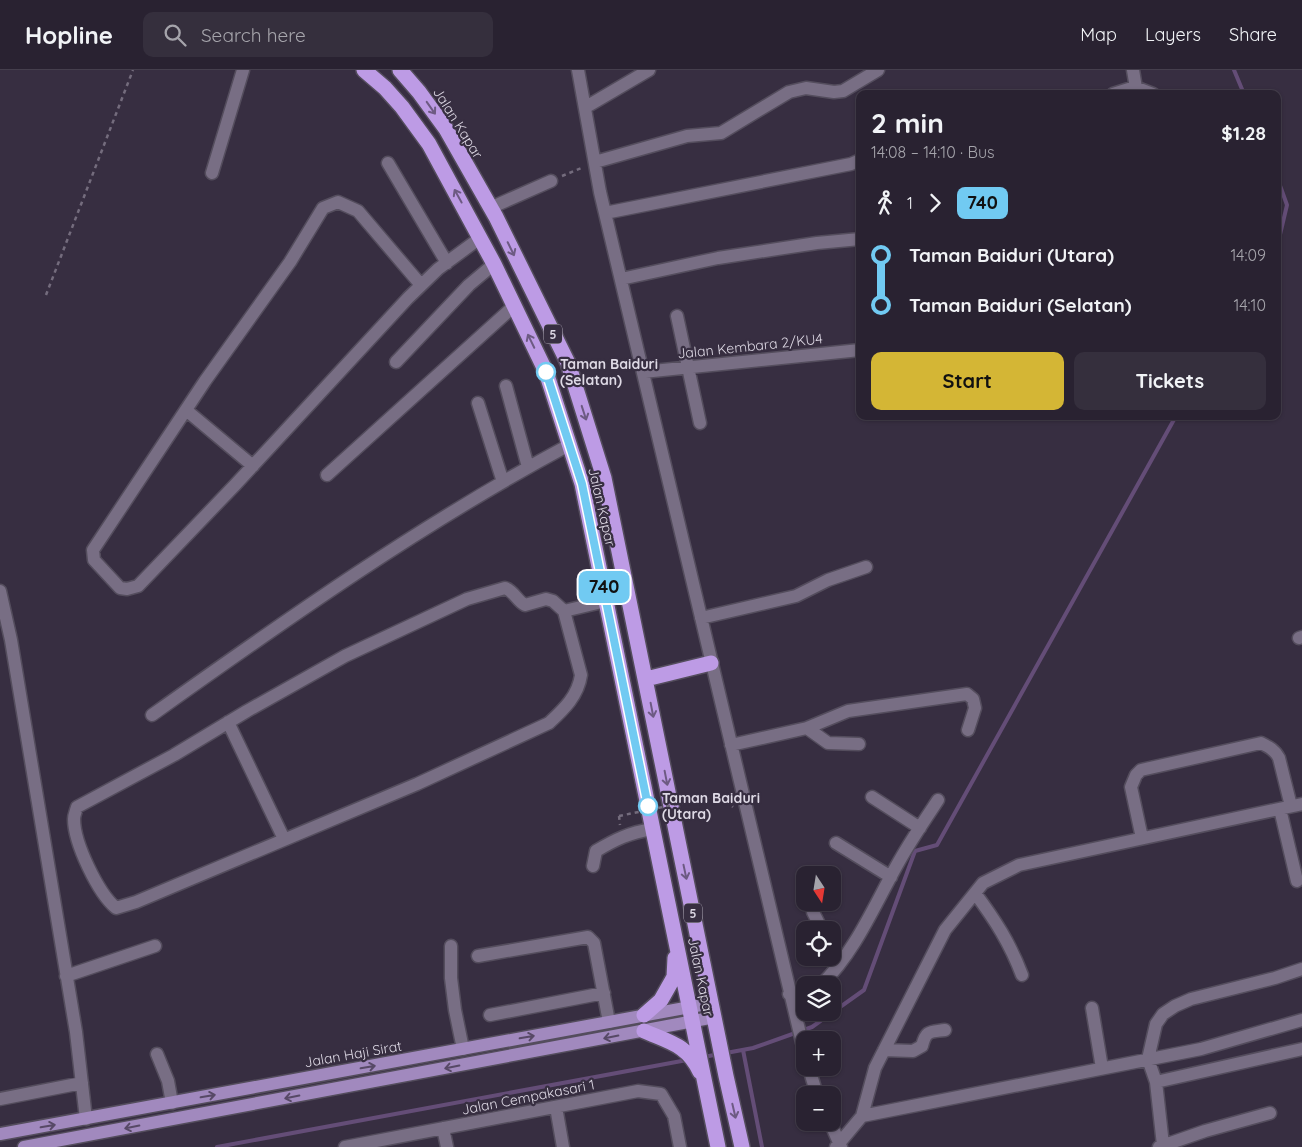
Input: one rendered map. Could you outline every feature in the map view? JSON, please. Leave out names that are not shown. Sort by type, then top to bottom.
[{"type":"highway","name":"Jalan Kapar","points":[[364,70],[385,88],[402,107],[429,144],[494,264],[546,372],[582,484],[652,829],[698,1041],[718,1147]]},
{"type":"highway","name":"Jalan Kapar","points":[[400,70],[419,92],[446,130],[490,208],[568,363],[574,381],[604,478],[742,1147]]},
{"type":"highway","points":[[646,679],[711,663]]},
{"type":"highway","points":[[652,829],[675,824]]},
{"type":"highway","points":[[676,937],[674,977],[661,1000],[644,1023],[682,1047],[696,1064],[707,1085]]},
{"type":"main road","name":"Jalan Haji Sirat","points":[[24,1147],[713,1010]]},
{"type":"main road","name":"Jalan Haji Sirat","points":[[0,1134],[609,1022],[644,1023]]},
{"type":"street","points":[[212,173],[243,70]]},
{"type":"street","points":[[578,70],[605,212],[799,1031]]},
{"type":"street","points":[[586,107],[649,70]]},
{"type":"street","points":[[595,162],[687,136],[721,132],[789,92],[806,88],[834,92],[843,91],[878,70]]},
{"type":"street","points":[[1133,70],[1136,90]]},
{"type":"street","points":[[605,212],[856,162]]},
{"type":"street","points":[[388,163],[447,263]]},
{"type":"street","points":[[490,208],[551,181]]},
{"type":"street","points":[[421,285],[358,211],[338,202],[323,208],[290,262],[186,410],[93,550],[94,560],[120,588],[127,589],[138,586],[253,466],[421,285],[480,238]]},
{"type":"street","points":[[621,279],[718,258],[817,243],[856,240]]},
{"type":"street","points":[[396,362],[463,291],[494,264]]},
{"type":"street","points":[[327,474],[514,306]]},
{"type":"street","points":[[678,316],[700,423]]},
{"type":"street","name":"Jalan Kembara 2/KU4","points":[[642,372],[856,350]]},
{"type":"street","points":[[506,386],[528,467]]},
{"type":"street","points":[[478,403],[503,482]]},
{"type":"street","points":[[186,410],[253,466]]},
{"type":"street","points":[[152,715],[409,540],[528,467],[569,445]]},
{"type":"street","points":[[701,618],[796,596],[828,580],[866,567]]},
{"type":"street","points":[[506,588],[510,590],[520,603],[525,605],[546,599],[553,601],[564,611],[581,675],[580,685],[574,698],[549,723],[417,784],[136,902],[116,908],[96,885],[79,844],[74,819],[77,807],[174,755],[228,722],[345,656],[467,600],[506,588]]},
{"type":"street","points":[[0,591],[11,640],[76,1032],[86,1118]]},
{"type":"street","points":[[564,611],[606,601]]},
{"type":"street","points":[[731,745],[807,728],[848,711],[967,694],[973,698],[975,708],[968,730]]},
{"type":"street","points":[[228,722],[284,839]]},
{"type":"street","points":[[807,728],[828,743],[859,744]]},
{"type":"street","points":[[1142,838],[1131,787],[1136,775],[1141,770],[1261,743],[1270,747],[1279,758],[1291,807],[1297,881]]},
{"type":"street","points":[[872,797],[920,828]]},
{"type":"street","points":[[841,952],[861,933],[891,876],[938,800]]},
{"type":"street","points":[[839,1146],[862,1116],[875,1068],[944,930],[983,883],[1019,865],[1291,807]]},
{"type":"street","points":[[593,866],[596,851],[630,833],[652,829]]},
{"type":"street","points":[[836,843],[891,876]]},
{"type":"street","points":[[975,893],[996,920],[1012,948],[1022,975]]},
{"type":"street","points":[[814,912],[818,921]]},
{"type":"street","points":[[478,956],[588,938],[594,943],[609,1022]]},
{"type":"street","points":[[66,976],[155,946]]},
{"type":"street","points":[[451,946],[452,986],[462,1049]]},
{"type":"street","points":[[1270,1113],[1205,1131],[1161,1146],[1156,1082],[1148,1059],[1156,1024],[1163,1014],[1175,1006],[1192,999],[1275,978],[1302,969]]},
{"type":"street","points":[[490,1015],[604,993]]},
{"type":"street","points":[[790,994],[796,993]]},
{"type":"street","points":[[1092,1008],[1102,1068]]},
{"type":"street","points":[[862,1116],[1201,1049],[1302,1020]]},
{"type":"street","points":[[884,1050],[913,1051],[922,1046],[928,1032],[944,1030]]},
{"type":"street","points":[[1156,1082],[1302,1049]]},
{"type":"street","points":[[157,1054],[168,1081],[172,1103]]},
{"type":"street","points":[[0,1099],[82,1083]]},
{"type":"street","name":"Jalan Cempakasari 1","points":[[345,1147],[638,1091],[661,1094],[674,1116],[680,1147]]},
{"type":"street","points":[[556,1107],[563,1147]]},
{"type":"street","points":[[444,1128],[447,1147]]},
{"type":"street","points":[[833,1131],[839,1146]]},
{"type":"path","points":[[46,295],[133,70]]},
{"type":"path","points":[[551,181],[595,162]]},
{"type":"path","points":[[619,816],[721,796]]},
{"type":"waterway","points":[[1234,70],[1242,90]]},
{"type":"waterway","points":[[1281,188],[1287,205],[1281,230]]},
{"type":"waterway","points":[[726,1053],[753,1048],[812,1027],[864,990],[915,851],[937,845],[1174,420]]},
{"type":"waterway","points":[[743,1050],[762,1147]]},
{"type":"waterway","points":[[704,1057],[719,1054]]},
{"type":"waterway","points":[[217,1147],[687,1060]]},
{"type":"bus line","name":"740","points":[[546,372],[582,484],[619,657],[648,806]]},
{"type":"place","name":"Taman Baiduri (Selatan)","points":[[546,372]]},
{"type":"place","name":"Taman Baiduri (Utara)","points":[[648,806]]}]
